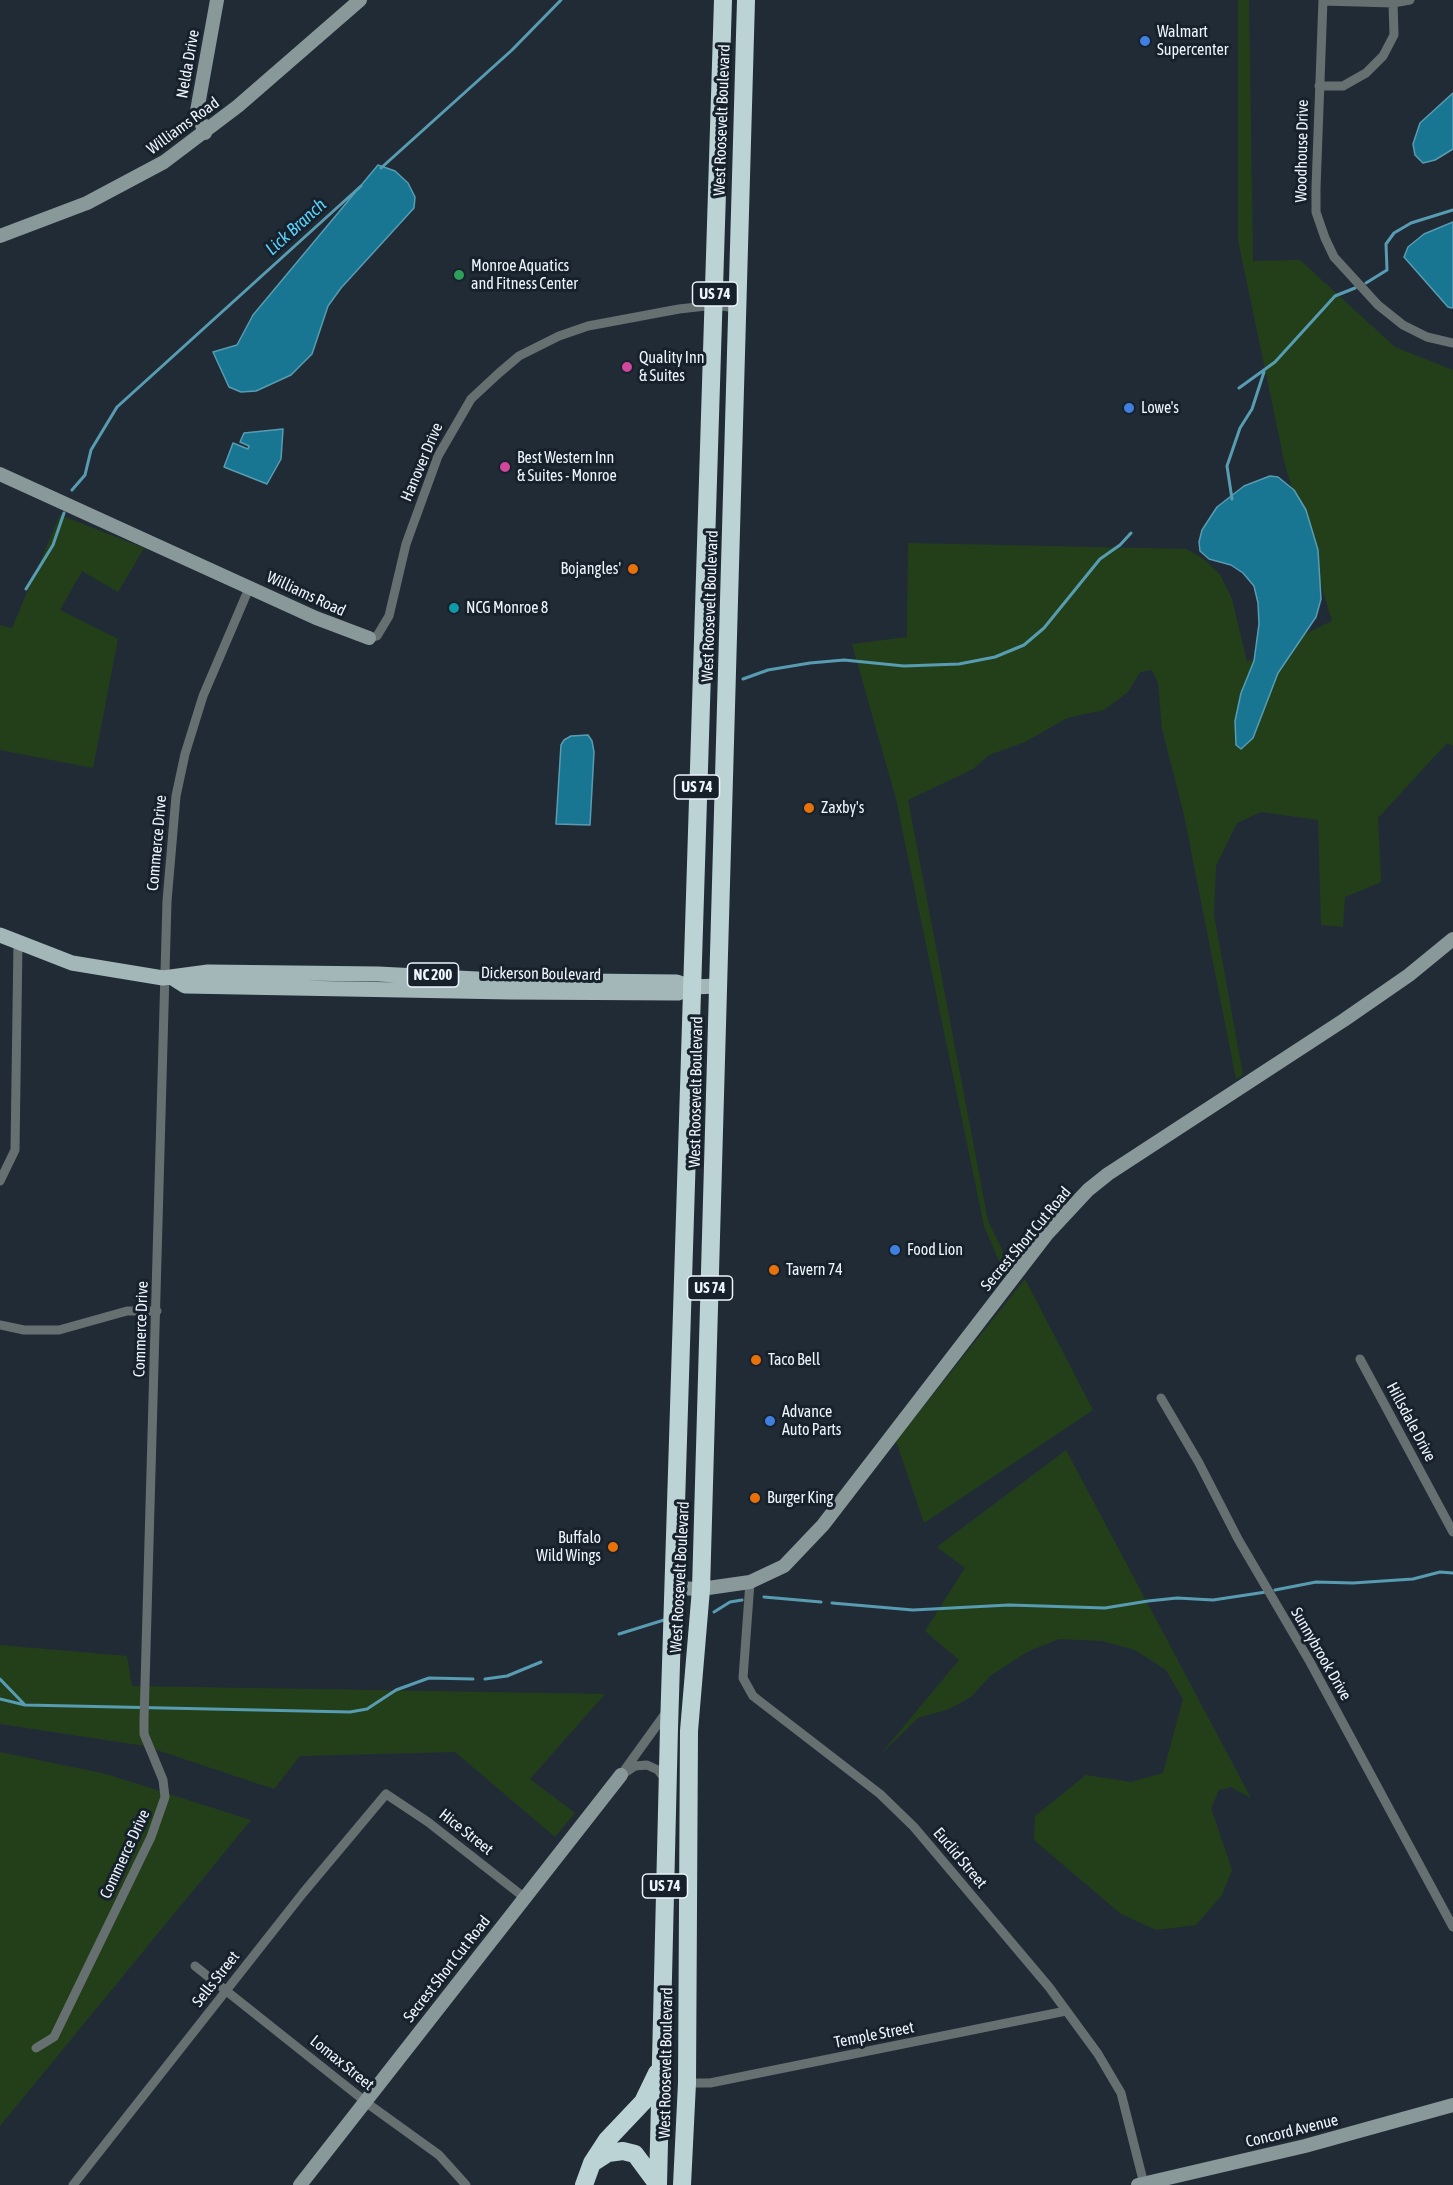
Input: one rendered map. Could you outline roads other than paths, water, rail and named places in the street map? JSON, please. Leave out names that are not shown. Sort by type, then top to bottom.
[{"type":"highway","name":"West Roosevelt Boulevard","points":[[658,2185],[667,1781],[675,1588],[723,0]]},
{"type":"highway","name":"West Roosevelt Boulevard","points":[[682,2185],[687,2083],[689,1731],[701,1589],[746,0]]},
{"type":"highway","points":[[706,544],[716,545],[719,555],[721,619],[727,670]]},
{"type":"highway","points":[[584,2185],[592,2163],[607,2140],[643,2102],[653,2084],[660,2062]]},
{"type":"highway","points":[[592,2163],[608,2153],[627,2133],[624,2123]]},
{"type":"highway","points":[[608,2153],[622,2151],[634,2154],[658,2185]]},
{"type":"main road","name":"Dickerson Boulevard","points":[[0,935],[72,963],[169,978],[185,986],[678,993],[692,987],[718,986]]},
{"type":"main road","name":"Dickerson Boulevard","points":[[169,978],[184,974],[218,972],[404,974],[497,980],[678,982],[692,987]]},
{"type":"main road","name":"NC 200","points":[[440,990],[452,986],[492,984],[497,980]]},
{"type":"street","name":"Nelda Drive","points":[[205,133],[197,111],[217,0]]},
{"type":"street","name":"Williams Road","points":[[0,236],[98,198],[138,177],[205,133],[360,0]]},
{"type":"street","points":[[1323,1],[1393,3],[1410,0]]},
{"type":"street","name":"Woodhouse Drive","points":[[1323,1],[1316,212],[1334,256],[1378,305],[1402,325],[1427,337],[1453,344]]},
{"type":"street","points":[[1319,86],[1342,86],[1366,73],[1383,56],[1394,35],[1393,3]]},
{"type":"street","name":"Hanover Drive","points":[[369,638],[377,636],[389,616],[406,544],[438,456],[461,414],[492,379],[519,356],[574,330],[666,311],[715,305],[736,308]]},
{"type":"street","name":"Williams Road","points":[[0,474],[316,618],[369,638]]},
{"type":"street","name":"Commerce Drive","points":[[36,2048],[54,2037],[152,1837],[165,1797],[163,1780],[144,1734],[144,1720],[166,999],[169,978],[176,796],[184,754],[203,696],[250,586]]},
{"type":"street","name":"Secrest Short Cut Road","points":[[675,1588],[701,1589],[750,1582],[784,1566],[823,1525],[1047,1234],[1089,1190],[1108,1174],[1344,1020],[1409,975],[1453,939]]},
{"type":"street","points":[[0,1181],[15,1150],[18,942]]},
{"type":"street","points":[[0,1325],[24,1330],[59,1330],[127,1311],[157,1311]]},
{"type":"street","name":"Hillsdale Drive","points":[[1360,1359],[1453,1532]]},
{"type":"street","name":"Sunnybrook Drive","points":[[1161,1398],[1199,1463],[1238,1539],[1310,1662],[1453,1927]]},
{"type":"street","name":"Euclid Street","points":[[750,1582],[743,1678],[753,1696],[880,1794],[914,1827],[1066,2011],[1098,2054],[1120,2093],[1141,2184]]},
{"type":"street","name":"Secrest Short Cut Road","points":[[300,2185],[658,1727],[670,1704]]},
{"type":"street","points":[[621,1775],[635,1766],[647,1765],[658,1770],[667,1781]]},
{"type":"street","name":"Hice Street","points":[[386,1794],[428,1822],[525,1898]]},
{"type":"street","name":"Sells Street","points":[[73,2185],[226,1990],[386,1794]]},
{"type":"street","name":"Lomax Street","points":[[195,1966],[364,2101],[439,2155],[466,2185]]},
{"type":"street","name":"Temple Street","points":[[687,2083],[710,2083],[1066,2011]]},
{"type":"street","name":"Concord Avenue","points":[[1141,2184],[1305,2146],[1453,2105]]},
{"type":"water","points":[[1453,93],[1453,149],[1435,160],[1423,163],[1415,155],[1413,144],[1420,123]]},
{"type":"water","points":[[378,165],[395,171],[408,183],[415,197],[414,208],[341,288],[328,306],[312,354],[291,375],[256,391],[241,392],[229,387],[213,352],[237,345],[253,315]]},
{"type":"water","points":[[1453,222],[1452,308],[1448,307],[1404,257],[1408,247],[1424,234]]},
{"type":"water","points":[[283,429],[281,459],[267,484],[224,467],[233,443],[248,449],[249,446],[240,442],[244,433]]},
{"type":"water","points":[[1270,476],[1278,477],[1294,490],[1306,510],[1318,550],[1321,599],[1316,617],[1278,673],[1253,738],[1241,749],[1236,745],[1235,721],[1241,693],[1254,661],[1259,624],[1258,603],[1254,586],[1243,573],[1231,565],[1209,559],[1200,551],[1199,542],[1202,530],[1217,507],[1244,486]]},
{"type":"water","points":[[588,735],[594,752],[590,825],[556,824],[561,745],[571,736]]},
{"type":"waterway","name":"Lick Branch","points":[[381,168],[512,50],[561,0]]},
{"type":"waterway","name":"Lick Branch","points":[[72,490],[85,475],[91,450],[117,407],[361,186]]},
{"type":"waterway","points":[[1366,283],[1387,270],[1386,244],[1394,233],[1411,223],[1453,210]]},
{"type":"waterway","points":[[1239,388],[1275,362],[1335,296],[1355,288]]},
{"type":"waterway","points":[[1232,499],[1227,466],[1240,428],[1252,409],[1264,372]]},
{"type":"waterway","name":"Lick Branch","points":[[26,589],[53,545],[64,513]]},
{"type":"waterway","points":[[743,679],[768,670],[844,660],[904,666],[959,664],[995,657],[1024,645],[1044,628],[1100,559],[1120,545],[1131,533]]},
{"type":"waterway","points":[[1275,1590],[1316,1582],[1353,1583],[1413,1579],[1440,1572],[1453,1573]]},
{"type":"waterway","points":[[832,1603],[913,1610],[1009,1605],[1105,1608],[1177,1598],[1213,1600],[1266,1592]]},
{"type":"waterway","points":[[764,1597],[821,1602]]},
{"type":"waterway","points":[[714,1612],[730,1602],[742,1600]]},
{"type":"waterway","points":[[619,1634],[664,1620]]},
{"type":"waterway","points":[[485,1679],[507,1676],[541,1662]]},
{"type":"waterway","points":[[0,1699],[25,1705],[350,1712],[367,1709],[396,1690],[429,1678],[473,1679]]},
{"type":"waterway","points":[[0,1679],[24,1704]]},
{"type":"place","name":"Walmart Supercenter","points":[[1145,41]]},
{"type":"place","name":"Monroe Aquatics and Fitness Center","points":[[459,275]]},
{"type":"place","name":"Quality Inn & Suites","points":[[627,367]]},
{"type":"place","name":"Lowe's","points":[[1129,408]]},
{"type":"place","name":"Best Western Inn & Suites - Monroe","points":[[505,467]]},
{"type":"place","name":"Bojangles'","points":[[633,569]]},
{"type":"place","name":"NCG Monroe 8","points":[[454,608]]},
{"type":"place","name":"Zaxby's","points":[[809,808]]},
{"type":"place","name":"Food Lion","points":[[895,1250]]},
{"type":"place","name":"Tavern 74","points":[[774,1270]]},
{"type":"place","name":"Taco Bell","points":[[756,1360]]},
{"type":"place","name":"Advance Auto Parts","points":[[770,1421]]},
{"type":"place","name":"Burger King","points":[[755,1498]]},
{"type":"place","name":"Buffalo Wild Wings","points":[[613,1547]]}]
